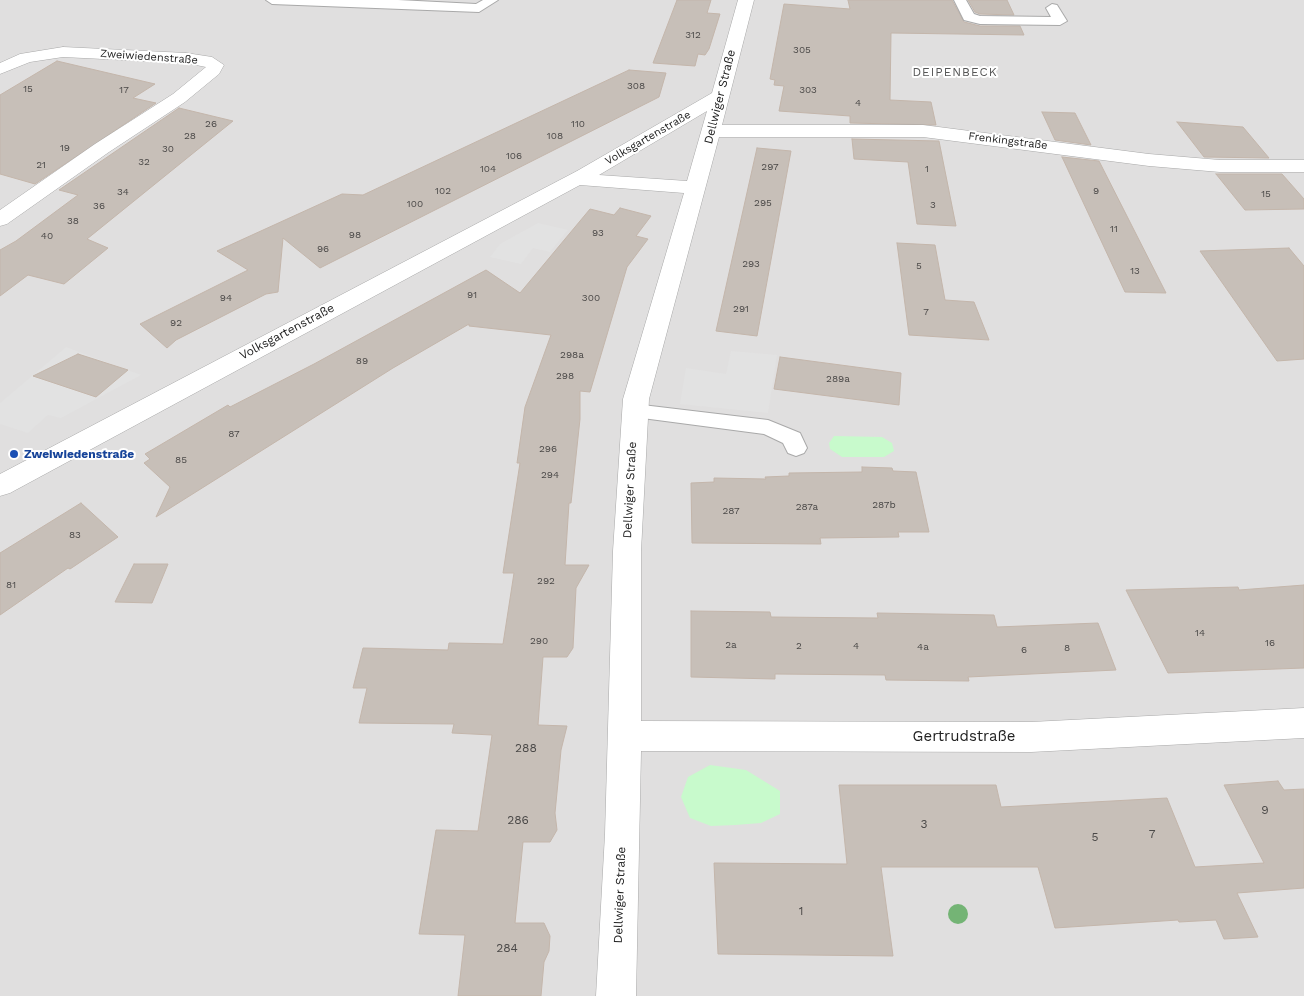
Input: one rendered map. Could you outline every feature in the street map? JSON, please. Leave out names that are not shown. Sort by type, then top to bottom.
[{"type":"street","name":"Dellwiger Straße","points":[[616,996],[622,834],[628,551],[634,411],[638,389],[696,188],[746,0]]},
{"type":"street","name":"Zweiwiedenstraße","points":[[0,69],[26,58],[63,52],[186,58],[206,61],[215,65],[213,70],[179,98],[102,148],[0,220]]},
{"type":"street","name":"Volksgartenstraße","points":[[0,486],[576,180],[720,96]]},
{"type":"street","name":"Frenkingstraße","points":[[711,131],[923,131],[1149,160],[1220,166],[1304,166]]},
{"type":"street","name":"Volksgartenstraße","points":[[576,180],[696,188]]},
{"type":"street","name":"Gertrudstraße","points":[[623,736],[1031,737],[1304,723]]},
{"type":"lane","points":[[272,0],[342,1],[479,8],[492,0]]},
{"type":"lane","points":[[960,0],[969,17],[994,21],[1060,20],[1052,8]]},
{"type":"lane","points":[[634,411],[768,427],[792,438],[796,448]]},
{"type":"shaded area","points":[[0,0],[1304,0],[1304,996],[0,996]]},
{"type":"shaded area","points":[[538,223],[568,230],[550,252],[533,248],[521,264],[490,257],[500,244]]},
{"type":"shaded area","points":[[66,347],[141,375],[61,418],[48,415],[28,433],[0,424],[0,403]]},
{"type":"shaded area","points":[[731,351],[777,355],[768,413],[680,404],[686,368],[726,374]]},
{"type":"green space","points":[[834,436],[882,437],[892,443],[894,451],[884,457],[842,457],[830,449],[829,443]]},
{"type":"green space","points":[[710,765],[746,770],[780,791],[780,814],[761,823],[735,825],[711,826],[690,818],[681,797],[688,777]]},
{"type":"building","points":[[677,0],[711,0],[707,13],[720,14],[709,49],[705,55],[698,54],[695,66],[653,63]]},
{"type":"building","points":[[848,0],[952,0],[964,22],[980,26],[1020,26],[1024,35],[891,33],[890,100],[931,102],[936,125],[850,123],[850,116],[779,111],[784,86],[774,85],[775,80],[770,79],[784,4],[850,9]]},
{"type":"building","points":[[968,0],[1007,0],[1014,15],[980,14],[975,12]]},
{"type":"building","points":[[57,61],[155,84],[133,98],[156,103],[35,184],[0,174],[0,95]]},
{"type":"building","points":[[629,70],[666,73],[659,97],[320,268],[283,238],[278,292],[266,294],[176,340],[167,348],[140,324],[248,270],[217,251],[342,194],[363,195]]},
{"type":"building","points":[[179,108],[233,121],[87,239],[108,248],[64,284],[28,275],[0,296],[0,250],[16,241],[78,195],[59,190]]},
{"type":"building","points":[[1042,112],[1075,113],[1091,145],[1055,140]]},
{"type":"building","points":[[1177,122],[1243,127],[1269,158],[1204,157]]},
{"type":"building","points":[[852,139],[939,141],[956,226],[917,224],[908,162],[854,159]]},
{"type":"building","points":[[757,148],[791,151],[757,336],[716,331]]},
{"type":"building","points":[[1062,157],[1099,161],[1166,293],[1125,292]]},
{"type":"building","points":[[1216,174],[1282,174],[1304,199],[1304,209],[1245,210]]},
{"type":"building","points":[[620,208],[651,216],[636,236],[648,239],[627,267],[590,392],[580,391],[580,419],[571,503],[569,503],[565,565],[589,565],[576,588],[573,648],[567,657],[543,657],[538,725],[567,726],[561,750],[555,813],[557,830],[550,842],[523,842],[515,923],[544,923],[550,936],[549,951],[544,962],[541,996],[458,996],[465,935],[419,934],[436,830],[478,831],[492,735],[452,733],[454,724],[359,723],[367,688],[353,688],[363,648],[448,650],[449,643],[503,644],[514,573],[503,573],[520,463],[517,463],[525,407],[551,335],[469,326],[469,324],[393,368],[156,517],[170,487],[144,463],[150,459],[145,454],[228,405],[230,407],[314,364],[486,270],[520,293],[590,209],[614,215]]},
{"type":"building","points":[[897,243],[935,245],[945,300],[974,302],[989,340],[909,335]]},
{"type":"building","points":[[1289,248],[1304,266],[1304,359],[1277,361],[1200,251]]},
{"type":"building","points":[[78,354],[128,370],[96,397],[33,376]]},
{"type":"building","points":[[780,357],[901,373],[899,405],[774,389]]},
{"type":"building","points":[[862,467],[892,468],[893,471],[916,472],[929,532],[898,532],[899,537],[820,538],[821,544],[692,543],[691,483],[714,482],[714,478],[766,479],[765,477],[789,476],[789,473],[862,472]]},
{"type":"building","points":[[81,503],[118,537],[70,569],[68,568],[0,615],[0,553]]},
{"type":"building","points":[[134,564],[168,564],[152,603],[115,602]]},
{"type":"building","points":[[1304,585],[1304,668],[1168,673],[1126,590],[1238,587],[1239,590]]},
{"type":"building","points":[[691,611],[770,612],[771,617],[878,618],[877,613],[994,615],[997,627],[1098,623],[1116,670],[968,677],[969,681],[886,680],[885,675],[775,674],[775,679],[691,677]]},
{"type":"building","points":[[1278,781],[1284,790],[1304,789],[1304,888],[1237,893],[1258,937],[1224,939],[1216,920],[1179,922],[1178,920],[1055,928],[1038,867],[881,867],[893,956],[718,954],[714,863],[847,864],[839,785],[996,785],[1001,807],[1167,798],[1195,867],[1264,863],[1224,785]]},
{"type":"place","name":"Zweiwiedenstraße","points":[[14,454]]},
{"type":"district","name":"DEIPENBECK","points":[[955,72]]}]
